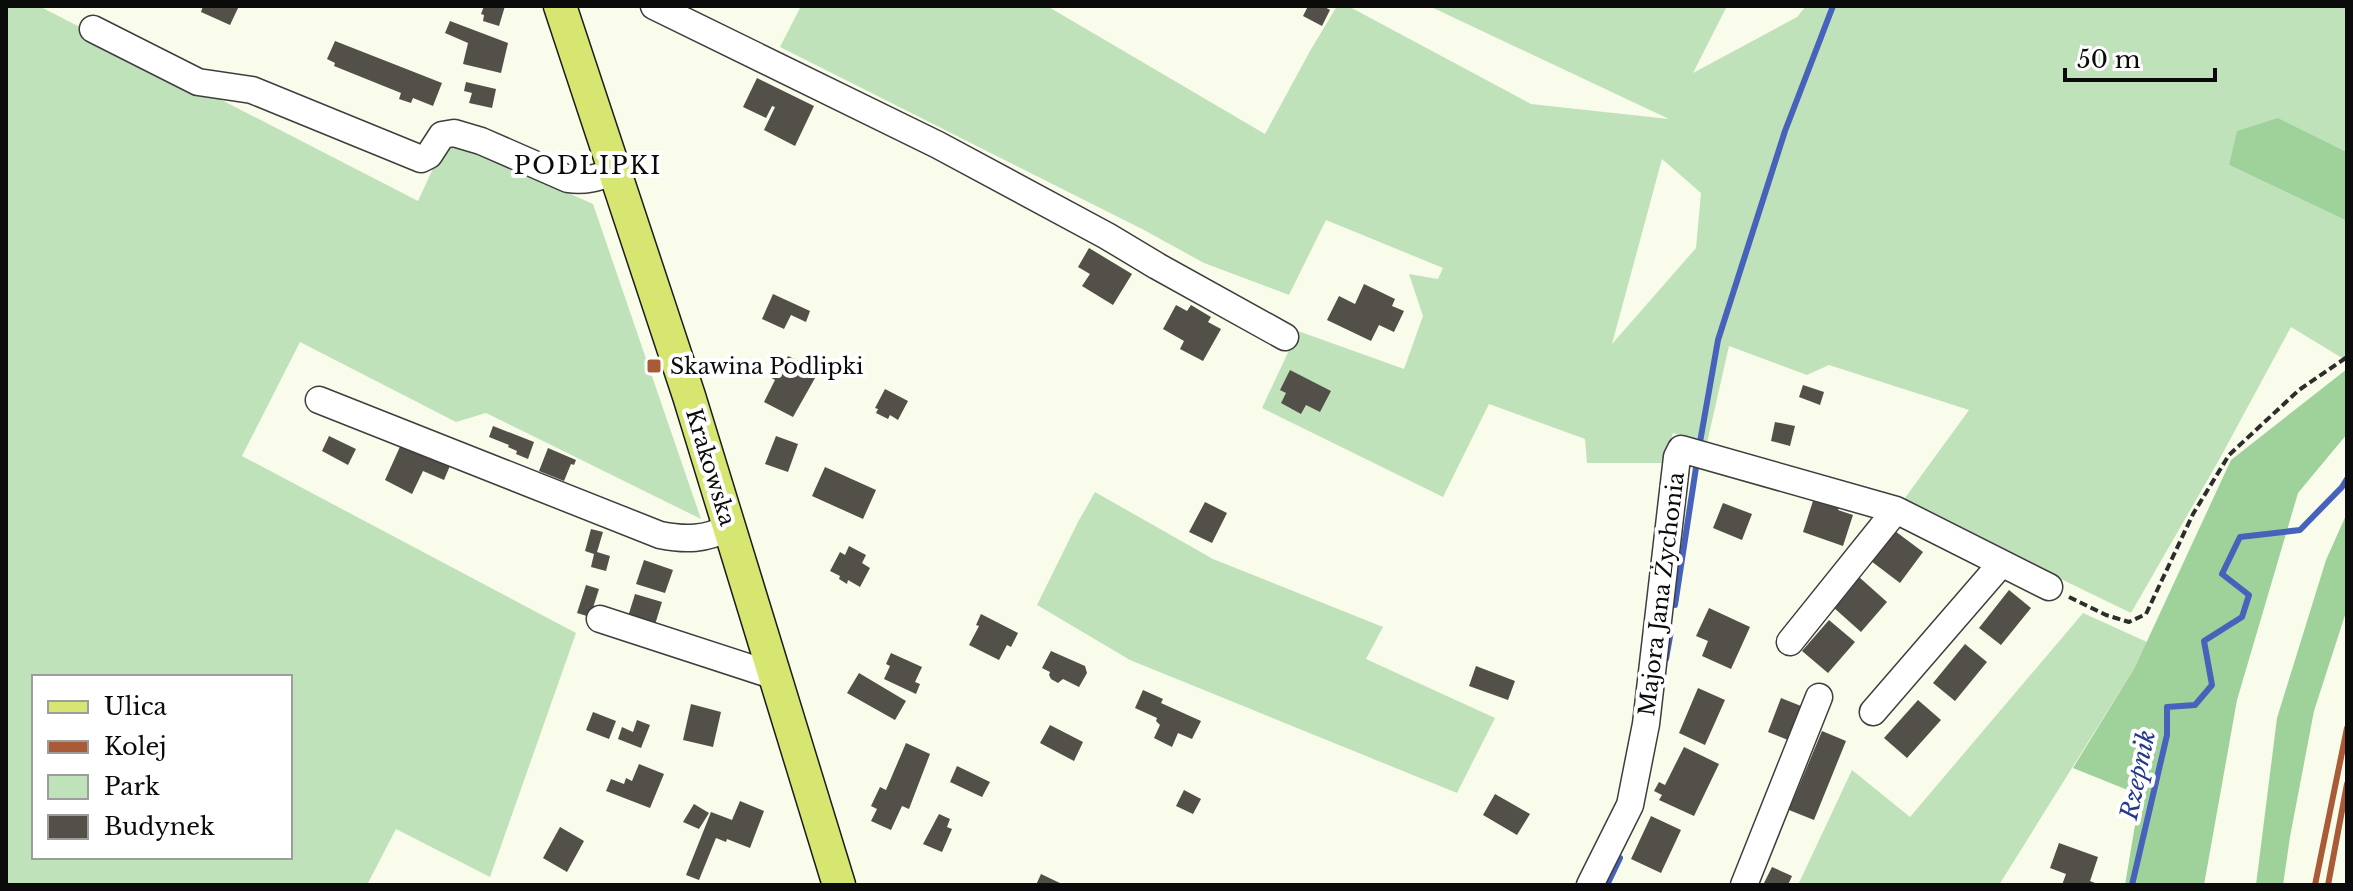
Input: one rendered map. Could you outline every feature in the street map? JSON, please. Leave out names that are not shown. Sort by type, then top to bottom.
[{"type":"main road","name":"Krakowska","points":[[560,6],[729,527],[839,885]]},
{"type":"street","points":[[654,6],[938,145],[1285,337]]},
{"type":"street","points":[[93,29],[198,82],[252,90],[421,159],[429,155],[442,135],[454,133],[481,141],[568,179],[592,180],[616,171]]},
{"type":"street","points":[[319,400],[660,535],[698,539],[716,535],[729,527]]},
{"type":"street","name":"Majora Jana Żychonia","points":[[1590,885],[1630,805],[1646,724],[1677,457],[1681,449],[1896,510],[2049,587]]},
{"type":"street","points":[[1790,642],[1896,510]]},
{"type":"street","points":[[1873,712],[2001,564]]},
{"type":"street","points":[[600,619],[775,676]]},
{"type":"street","points":[[1744,885],[1819,697]]},
{"type":"path","points":[[2049,587],[2106,615],[2129,622],[2146,614],[2193,514],[2229,455],[2299,390],[2347,357]]},
{"type":"green space","points":[[6,6],[39,6],[418,201],[436,162],[448,146],[462,145],[593,204],[701,519],[486,413],[456,422],[300,342],[242,456],[576,633],[490,877],[396,829],[367,885],[6,885]]},
{"type":"green space","points":[[801,6],[1047,6],[1265,134],[1337,6],[1348,6],[1531,104],[1669,119],[1429,6],[1727,6],[1693,73],[1797,17],[1806,6],[2347,6],[2347,152],[2277,118],[2229,165],[2347,221],[2347,361],[2291,327],[2131,613],[1902,502],[1969,410],[1829,365],[1807,375],[1729,346],[1707,443],[1673,433],[1663,463],[1587,463],[1585,439],[1489,404],[1443,497],[1262,408],[1298,331],[1404,369],[1423,316],[1409,274],[1438,279],[1443,268],[1326,220],[1289,295],[1204,263],[780,47]],"holes":[[[1662,159],[1701,193],[1696,248],[1612,344]]]},
{"type":"green space","points":[[2278,118],[2347,152],[2347,221],[2229,165],[2237,131]]},
{"type":"green space","points":[[2347,369],[2347,434],[2298,493],[2237,700],[2204,885],[2125,885],[2140,795],[2073,768],[2135,667],[2231,460]]},
{"type":"green space","points":[[1095,492],[1213,559],[1383,627],[1366,659],[1495,718],[1457,793],[1130,660],[1037,605]]},
{"type":"green space","points":[[2347,513],[2347,609],[2314,711],[2283,885],[2256,885],[2277,718],[2326,560]]},
{"type":"green space","points":[[2083,613],[2147,642],[2135,667],[1999,885],[1798,885],[1852,770],[1910,817]]},
{"type":"building","points":[[203,6],[239,6],[230,25],[201,12]]},
{"type":"building","points":[[484,6],[505,6],[499,26],[483,21],[484,15],[481,14]]},
{"type":"building","points":[[1308,6],[1323,6],[1330,10],[1322,26],[1303,16]]},
{"type":"building","points":[[450,21],[508,43],[501,73],[463,64],[468,43],[445,33]]},
{"type":"building","points":[[335,41],[442,83],[433,106],[413,98],[411,103],[399,99],[401,93],[334,66],[335,63],[327,59]]},
{"type":"building","points":[[757,78],[814,106],[795,146],[764,130],[775,107],[772,106],[766,118],[743,107]]},
{"type":"building","points":[[466,82],[496,89],[492,108],[469,103],[472,93],[464,91]]},
{"type":"building","points":[[1089,248],[1132,274],[1113,305],[1082,286],[1090,274],[1078,267]]},
{"type":"building","points":[[1364,284],[1395,299],[1392,306],[1404,311],[1394,332],[1379,325],[1371,341],[1327,320],[1339,296],[1355,304]]},
{"type":"building","points":[[773,294],[810,311],[806,322],[791,315],[784,329],[762,319]]},
{"type":"building","points":[[1176,305],[1187,311],[1191,305],[1211,317],[1208,322],[1221,329],[1203,361],[1180,349],[1184,341],[1163,329]]},
{"type":"building","points":[[788,356],[819,371],[793,417],[764,402],[775,380],[768,376],[775,364],[782,368]]},
{"type":"building","points":[[1290,370],[1331,391],[1320,412],[1306,405],[1301,414],[1281,403],[1286,393],[1280,390]]},
{"type":"building","points":[[1803,385],[1824,392],[1820,405],[1799,397]]},
{"type":"building","points":[[885,389],[908,401],[898,420],[876,413],[878,409],[875,408]]},
{"type":"building","points":[[1775,422],[1795,426],[1790,446],[1771,441]]},
{"type":"building","points":[[493,426],[534,442],[528,459],[516,454],[517,451],[509,445],[489,437]]},
{"type":"building","points":[[329,436],[356,449],[348,465],[322,451]]},
{"type":"building","points":[[776,436],[798,444],[788,472],[765,464]]},
{"type":"building","points":[[403,440],[452,461],[444,480],[423,471],[412,494],[385,480]]},
{"type":"building","points":[[548,448],[576,460],[564,481],[539,471]]},
{"type":"building","points":[[825,467],[876,490],[863,519],[812,496]]},
{"type":"building","points":[[1813,501],[1853,515],[1843,546],[1803,532]]},
{"type":"building","points":[[1205,502],[1227,513],[1212,543],[1189,532]]},
{"type":"building","points":[[1723,503],[1752,514],[1742,540],[1713,528]]},
{"type":"building","points":[[591,529],[603,532],[597,552],[610,556],[606,571],[591,567],[594,554],[585,551]]},
{"type":"building","points":[[1895,531],[1923,552],[1900,583],[1871,561]]},
{"type":"building","points":[[849,546],[866,555],[862,563],[870,568],[860,587],[848,580],[847,584],[830,571],[840,552],[845,555]]},
{"type":"building","points":[[644,560],[673,570],[665,593],[636,584]]},
{"type":"building","points":[[1859,577],[1887,602],[1861,632],[1833,607]]},
{"type":"building","points":[[586,585],[599,589],[590,617],[577,613]]},
{"type":"building","points":[[2009,590],[2031,608],[2001,645],[1979,628]]},
{"type":"building","points":[[635,594],[662,602],[653,631],[626,623]]},
{"type":"building","points":[[1709,608],[1750,627],[1731,669],[1702,656],[1708,641],[1696,636]]},
{"type":"building","points":[[981,614],[1018,633],[999,660],[969,645],[979,626],[976,625]]},
{"type":"building","points":[[1829,620],[1855,642],[1828,673],[1802,651]]},
{"type":"building","points":[[1965,644],[1987,662],[1955,701],[1933,683]]},
{"type":"building","points":[[1051,651],[1085,666],[1087,673],[1079,687],[1063,679],[1058,683],[1051,679],[1050,672],[1042,668]]},
{"type":"building","points":[[891,653],[922,667],[915,682],[920,684],[916,694],[884,679],[890,666],[886,664]]},
{"type":"building","points":[[1476,666],[1515,681],[1508,700],[1469,686]]},
{"type":"building","points":[[859,673],[906,701],[895,720],[847,693]]},
{"type":"building","points":[[1698,688],[1725,700],[1705,745],[1679,733]]},
{"type":"building","points":[[1143,690],[1163,699],[1161,703],[1201,721],[1192,739],[1178,733],[1172,747],[1154,738],[1160,725],[1157,718],[1135,708]]},
{"type":"building","points":[[1781,698],[1801,706],[1788,740],[1768,732]]},
{"type":"building","points":[[1918,700],[1941,720],[1907,758],[1884,738]]},
{"type":"building","points":[[691,704],[721,712],[713,747],[683,740]]},
{"type":"building","points":[[593,712],[616,721],[609,739],[586,730]]},
{"type":"building","points":[[637,720],[650,725],[641,748],[618,739],[622,727],[633,732]]},
{"type":"building","points":[[1050,725],[1083,742],[1074,761],[1040,743]]},
{"type":"building","points":[[1822,731],[1846,741],[1814,820],[1789,810]]},
{"type":"building","points":[[906,743],[930,754],[909,809],[902,806],[891,830],[871,821],[877,809],[871,806],[880,787],[886,790]]},
{"type":"building","points":[[1684,747],[1719,764],[1694,816],[1659,800],[1662,795],[1654,791],[1659,782],[1665,785]]},
{"type":"building","points":[[639,764],[664,774],[650,808],[606,791],[611,779],[624,784],[626,778],[632,781]]},
{"type":"building","points":[[957,766],[990,782],[982,797],[950,782]]},
{"type":"building","points":[[1184,790],[1201,799],[1193,814],[1176,806]]},
{"type":"building","points":[[1495,794],[1530,814],[1517,835],[1483,815]]},
{"type":"building","points":[[740,801],[764,811],[750,848],[716,838],[699,880],[686,875],[711,812],[732,820]]},
{"type":"building","points":[[694,804],[709,813],[699,829],[683,822]]},
{"type":"building","points":[[939,814],[950,819],[947,827],[952,829],[942,852],[923,844]]},
{"type":"building","points":[[1651,816],[1681,830],[1661,873],[1631,859]]},
{"type":"building","points":[[560,827],[584,841],[567,872],[543,858]]},
{"type":"building","points":[[2059,843],[2098,857],[2090,881],[2100,885],[2062,885],[2066,874],[2050,868]]},
{"type":"building","points":[[1772,867],[1792,876],[1788,885],[1763,885]]},
{"type":"building","points":[[1041,874],[1064,885],[1036,885]]},
{"type":"waterway","points":[[1700,442],[1718,340],[1785,131],[1833,6]]},
{"type":"waterway","points":[[1675,605],[1697,461]]},
{"type":"waterway","name":"Rzepnik","points":[[2132,885],[2167,735],[2167,707],[2195,705],[2212,685],[2204,641],[2242,617],[2249,595],[2222,574],[2240,537],[2300,530],[2347,479]]},
{"type":"waterway","points":[[1666,659],[1671,631]]},
{"type":"waterway","points":[[1607,885],[1620,858]]},
{"type":"railway","points":[[2315,885],[2347,728]]},
{"type":"railway","points":[[2328,885],[2347,784]]},
{"type":"place","name":"Skawina Podlipki","points":[[654,366]]},
{"type":"district","name":"PODLIPKI","points":[[588,166]]}]
